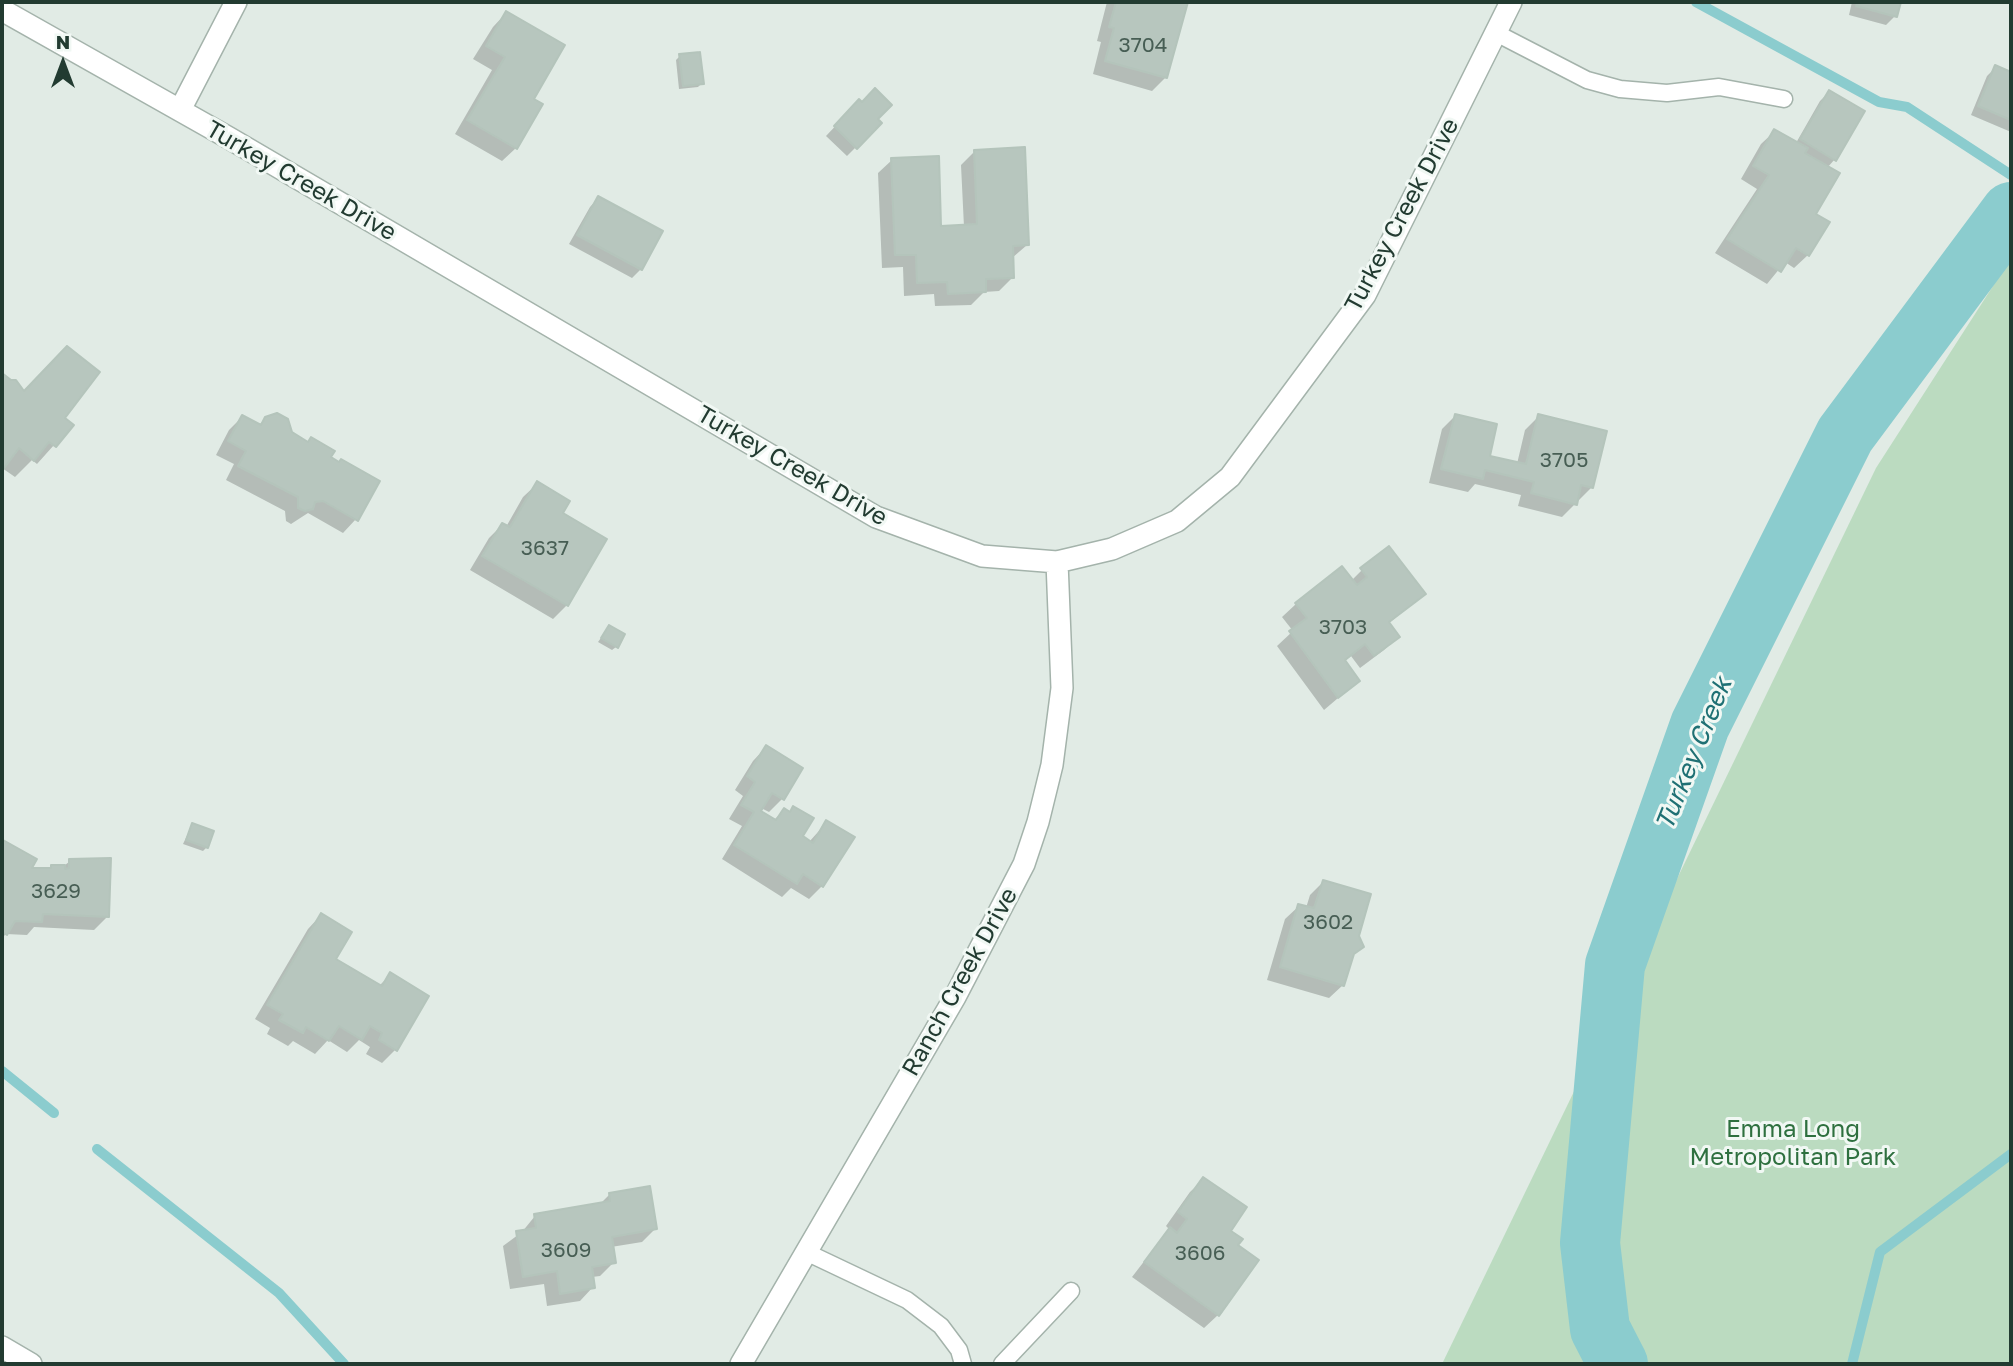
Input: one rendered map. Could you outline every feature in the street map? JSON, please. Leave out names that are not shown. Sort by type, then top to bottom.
[{"type":"street","points":[[180,110],[236,2]]},
{"type":"street","name":"Turkey Creek Drive","points":[[2,10],[180,110],[876,517],[982,556],[1057,562],[1112,549],[1177,521],[1230,477],[1365,295],[1511,2]]},
{"type":"street","name":"Ranch Creek Drive","points":[[741,1364],[955,997],[1024,864],[1052,765],[1062,688],[1057,562]]},
{"type":"street","points":[[2,1347],[31,1364]]},
{"type":"lane","points":[[1496,33],[1587,80],[1620,89],[1667,93],[1719,87],[1784,100]]},
{"type":"lane","points":[[808,1252],[906,1300],[941,1326],[959,1350],[963,1364]]},
{"type":"lane","points":[[1002,1364],[1071,1291]]},
{"type":"green space","name":"Emma Long Metropolitan Park","points":[[2011,258],[2011,1364],[1442,1364],[1876,468]]},
{"type":"building","points":[[1116,2],[1188,2],[1167,78],[1105,61],[1114,28],[1109,27]]},
{"type":"building","points":[[1858,2],[1901,2],[1897,17],[1856,6]]},
{"type":"building","points":[[506,11],[565,45],[534,99],[543,104],[517,149],[467,120],[505,57],[486,46]]},
{"type":"building","points":[[700,52],[704,84],[683,86],[679,54]]},
{"type":"building","points":[[1995,65],[2011,72],[2011,120],[1978,106]]},
{"type":"building","points":[[875,88],[892,105],[878,119],[882,123],[857,149],[834,126],[859,99],[862,102]]},
{"type":"building","points":[[1829,90],[1865,111],[1836,161],[1800,139]]},
{"type":"building","points":[[1774,129],[1808,148],[1805,153],[1840,173],[1816,214],[1830,222],[1809,256],[1796,248],[1781,272],[1727,239],[1769,175],[1753,166]]},
{"type":"building","points":[[1025,147],[1029,245],[1013,246],[1014,278],[986,279],[986,292],[948,294],[947,282],[917,283],[916,255],[895,255],[891,158],[939,156],[941,226],[977,224],[974,150]]},
{"type":"building","points":[[598,196],[663,231],[642,270],[577,235]]},
{"type":"building","points":[[67,346],[100,372],[65,418],[74,425],[56,447],[49,442],[34,461],[19,448],[2,471],[2,373],[11,380],[16,380],[24,391]]},
{"type":"building","points":[[277,413],[288,419],[292,432],[308,442],[311,437],[335,451],[331,457],[339,462],[341,459],[380,481],[358,521],[323,501],[315,502],[313,509],[305,511],[298,508],[298,497],[238,466],[246,451],[228,441],[242,415],[261,425],[265,417]]},
{"type":"building","points":[[1455,414],[1497,424],[1490,456],[1526,464],[1538,414],[1607,431],[1593,488],[1581,485],[1577,505],[1531,493],[1534,482],[1485,470],[1483,479],[1441,469]]},
{"type":"building","points":[[537,481],[570,501],[563,513],[607,539],[568,606],[482,556],[502,523],[510,527]]},
{"type":"building","points":[[1389,546],[1426,594],[1389,622],[1400,637],[1374,656],[1365,644],[1345,660],[1360,681],[1338,698],[1289,631],[1307,618],[1295,603],[1342,566],[1357,585],[1367,577],[1360,568]]},
{"type":"building","points":[[609,625],[625,634],[618,648],[601,638]]},
{"type":"building","points":[[766,745],[803,768],[784,800],[772,793],[761,811],[776,820],[784,808],[790,812],[793,806],[814,818],[803,836],[813,843],[826,820],[855,837],[823,887],[803,874],[797,884],[734,845],[754,812],[741,805],[755,782],[747,776]]},
{"type":"building","points":[[192,823],[214,831],[208,848],[186,840]]},
{"type":"building","points":[[3,840],[37,859],[32,868],[65,865],[65,869],[69,868],[69,859],[111,858],[109,917],[43,914],[42,922],[15,921],[7,935],[2,932]]},
{"type":"building","points":[[1323,880],[1371,894],[1359,936],[1364,947],[1354,954],[1344,986],[1280,967],[1298,904],[1314,908]]},
{"type":"building","points":[[321,913],[352,932],[336,959],[382,986],[390,972],[429,996],[397,1051],[379,1040],[382,1033],[370,1026],[362,1040],[339,1026],[329,1041],[306,1027],[303,1033],[279,1020],[283,1014],[267,1005]]},
{"type":"building","points":[[1203,1177],[1247,1207],[1231,1231],[1243,1239],[1238,1245],[1259,1260],[1219,1316],[1144,1262],[1170,1227],[1177,1233],[1187,1219],[1178,1212]]},
{"type":"building","points":[[650,1186],[657,1229],[612,1237],[616,1263],[592,1267],[595,1288],[560,1294],[557,1271],[523,1277],[516,1231],[536,1228],[534,1214],[610,1201],[609,1193]]},
{"type":"waterway","points":[[1696,2],[1879,102],[1907,107],[2011,175]]},
{"type":"waterway","name":"Turkey Creek","points":[[1618,1364],[1600,1329],[1590,1243],[1615,965],[1700,725],[1845,435],[2011,212]]},
{"type":"waterway","points":[[2,1071],[54,1113]]},
{"type":"waterway","points":[[97,1149],[279,1293],[344,1364]]},
{"type":"waterway","points":[[1852,1364],[1880,1252],[2011,1154]]}]
